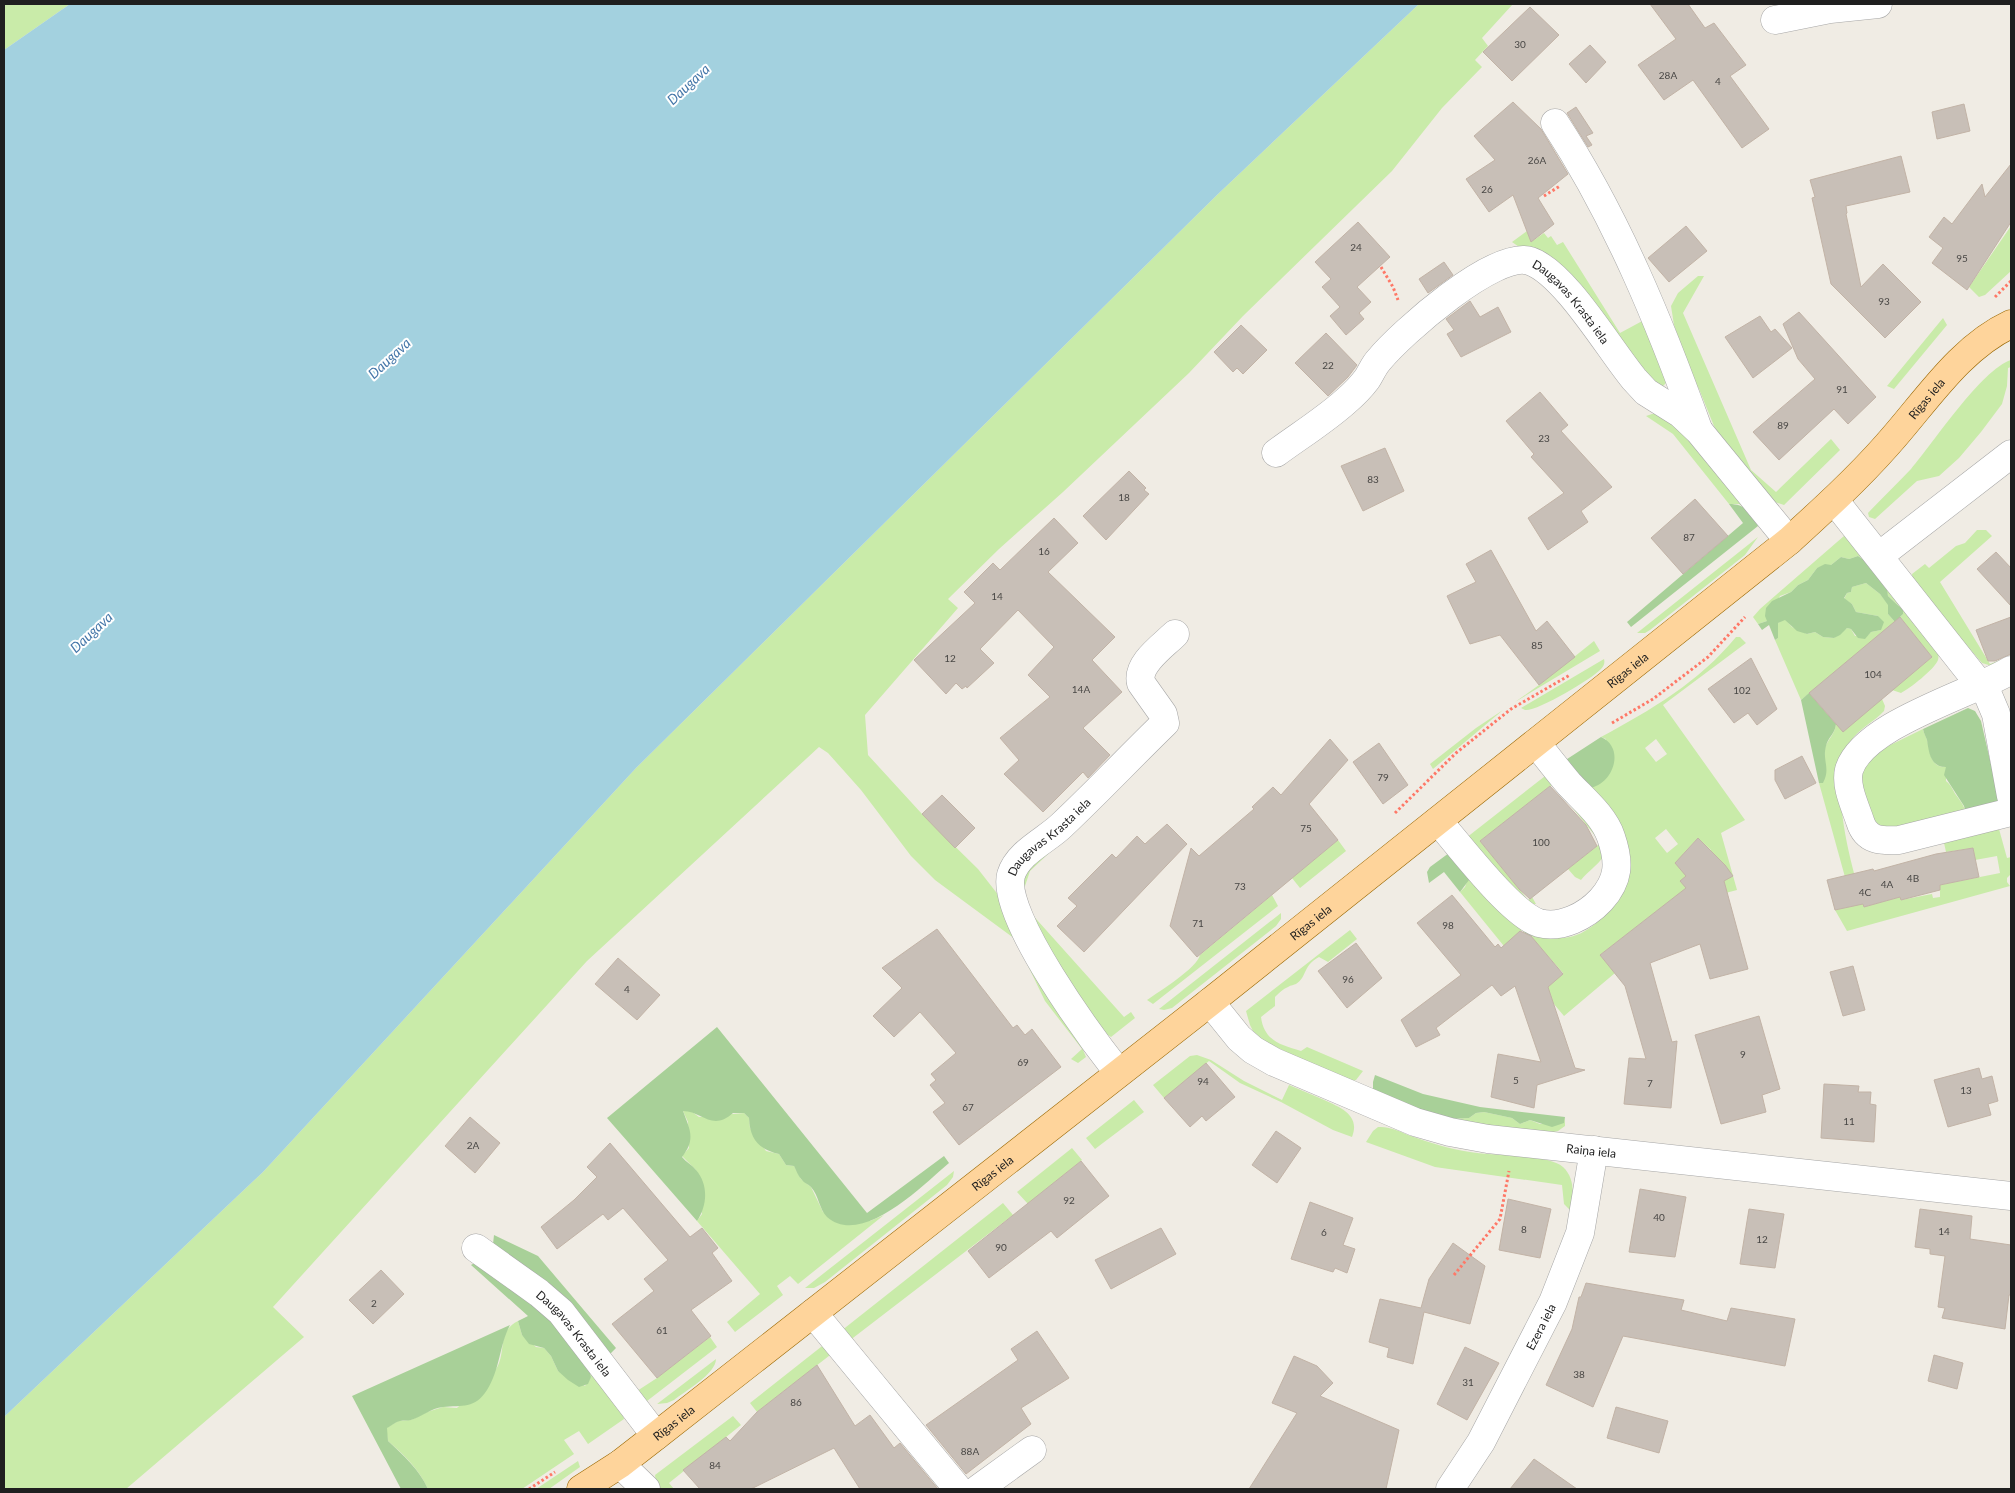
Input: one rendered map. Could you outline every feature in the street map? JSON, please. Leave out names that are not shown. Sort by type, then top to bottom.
[{"type":"main road","name":"Rīgas iela","points":[[581,1489],[620,1464],[1118,1072],[1210,1002],[1789,540],[1834,500],[1914,416],[1958,362],[1978,344],[1998,330],[2011,324]]},
{"type":"street","points":[[1775,20],[1830,9],[1878,4]]},
{"type":"street","points":[[1555,123],[1583,166],[1602,201],[1652,306],[1699,431]]},
{"type":"street","name":"Daugavas Krasta iela","points":[[1276,453],[1345,402],[1365,381],[1377,361],[1416,322],[1492,268],[1513,260],[1530,261],[1546,270],[1564,286],[1622,365],[1646,392],[1681,414],[1699,431],[1789,540]]},
{"type":"street","points":[[1879,556],[2011,454]]},
{"type":"street","points":[[1834,500],[1988,695],[1996,714],[2011,796]]},
{"type":"street","name":"Daugavas Krasta iela","points":[[1118,1072],[1049,973],[1020,919],[1010,892],[1011,875],[1020,860],[1061,827],[1165,723],[1164,714],[1140,683],[1140,678],[1145,665],[1175,634]]},
{"type":"street","points":[[2011,670],[1898,724],[1869,743],[1855,758],[1849,771],[1850,789],[1862,826],[1870,837],[1882,841],[1899,840],[2011,812]]},
{"type":"street","points":[[1438,821],[1495,886],[1520,910],[1539,923],[1561,924],[1579,917],[1596,906],[1609,891],[1617,874],[1616,856],[1611,836],[1600,816],[1569,783],[1536,743]]},
{"type":"street","name":"Raiņa iela","points":[[1210,1002],[1239,1038],[1253,1050],[1274,1062],[1415,1122],[1478,1138],[2011,1196]]},
{"type":"street","name":"Ezera iela","points":[[1450,1489],[1481,1442],[1553,1302],[1580,1233],[1594,1150]]},
{"type":"street","name":"Daugavas Krasta iela","points":[[476,1248],[539,1293],[560,1312],[656,1436]]},
{"type":"street","points":[[813,1313],[958,1489]]},
{"type":"street","points":[[978,1489],[1032,1450]]},
{"type":"street","points":[[620,1464],[646,1489]]},
{"type":"path","points":[[1382,267],[1399,302],[1416,322]]},
{"type":"path","points":[[1392,816],[1456,753],[1511,709],[1576,671]]},
{"type":"path","points":[[1454,1275],[1500,1219],[1513,1141]]},
{"type":"path","points":[[529,1489],[560,1469]]},
{"type":"green space","points":[[4,4],[70,4],[4,50]]},
{"type":"green space","points":[[1419,4],[1513,4],[1482,38],[1488,46],[1475,60],[1482,67],[1442,108],[1392,171],[1243,316],[1189,373],[1063,492],[999,549],[948,599],[958,608],[865,715],[868,755],[922,814],[978,869],[1003,901],[1081,1045],[1086,1057],[1078,1063],[1071,1059],[1082,1049],[1045,1001],[1015,939],[935,880],[911,856],[861,790],[828,753],[819,747],[587,961],[273,1307],[304,1337],[126,1489],[4,1489],[4,1417],[263,1172],[636,768],[1218,194]]},
{"type":"green space","points":[[1580,174],[1649,316],[1668,374],[1666,383],[1660,389],[1652,388],[1644,381],[1559,272],[1537,255],[1522,249],[1512,242],[1527,231],[1534,240],[1544,233],[1548,238],[1551,236],[1557,245],[1563,242],[1620,333],[1646,319],[1578,176]]},
{"type":"green space","points":[[2011,226],[2011,271],[1985,295],[1979,297],[1969,287]]},
{"type":"green space","points":[[1698,276],[1704,276],[1683,313],[1751,470],[1776,492],[1831,439],[1840,450],[1784,505],[1772,501],[1724,442],[1714,426],[1692,377],[1674,325],[1671,306],[1678,293]]},
{"type":"green space","points":[[1943,318],[1947,325],[1894,389],[1887,386]]},
{"type":"green space","points":[[2011,360],[2002,404],[1959,458],[1939,476],[1917,481],[1875,519],[1869,517],[1868,513],[1911,469],[1972,392],[1999,366]]},
{"type":"green space","points":[[1657,414],[1676,423],[1748,509],[1739,504],[1729,504],[1673,434],[1646,416]]},
{"type":"green space","points":[[1729,504],[1744,507],[1758,526],[1631,627],[1627,622],[1743,523]]},
{"type":"green space","points":[[1977,530],[1986,530],[1992,536],[1940,582],[1990,664],[2005,658],[1992,666],[1982,663],[1913,583],[1912,574],[1925,564],[1929,568],[1956,546],[1965,543]]},
{"type":"green space","points":[[1844,536],[1861,551],[1870,563],[1858,556],[1849,559],[1841,557],[1831,565],[1817,568],[1808,580],[1798,585],[1791,592],[1780,596],[1767,621],[1758,624],[1753,617],[1760,609]]},
{"type":"green space","points":[[1758,537],[1745,555],[1650,630],[1645,633],[1637,633]]},
{"type":"green space","points":[[1858,556],[1873,568],[1887,590],[1888,596],[1903,610],[1903,614],[1895,622],[1888,614],[1888,605],[1880,594],[1866,583],[1852,587],[1851,592],[1847,593],[1844,598],[1852,604],[1856,612],[1878,616],[1884,622],[1881,630],[1871,632],[1865,639],[1858,638],[1851,629],[1847,628],[1834,638],[1823,637],[1815,632],[1807,634],[1797,631],[1785,620],[1778,623],[1778,638],[1775,640],[1769,625],[1762,630],[1758,624],[1767,621],[1765,616],[1766,608],[1772,601],[1791,592],[1798,585],[1808,580],[1817,568],[1825,564],[1831,565],[1841,557],[1849,559]]},
{"type":"green space","points":[[1877,572],[1938,651],[1936,664],[1901,693],[1892,690],[1932,657],[1900,617],[1903,614],[1898,605],[1888,596],[1885,587],[1880,583]]},
{"type":"green space","points":[[1866,583],[1880,594],[1889,605],[1888,614],[1895,622],[1801,700],[1775,640],[1778,638],[1778,623],[1785,619],[1792,627],[1807,634],[1815,632],[1823,637],[1834,638],[1847,628],[1851,629],[1855,636],[1868,635],[1871,632],[1881,630],[1878,616],[1856,612],[1852,604],[1844,599],[1847,593],[1851,592],[1852,587]]},
{"type":"green space","points":[[1736,637],[1740,637],[1746,643],[1663,705],[1745,820],[1721,833],[1737,890],[1714,896],[1679,894],[1600,955],[1615,973],[1564,1016],[1543,991],[1563,973],[1533,939],[1531,940],[1522,930],[1510,940],[1512,956],[1460,892],[1465,887],[1470,873],[1540,935],[1553,938],[1565,938],[1586,931],[1603,917],[1619,898],[1584,787],[1606,739],[1601,737],[1673,694],[1722,653]],"holes":[[[1656,739],[1667,754],[1656,762],[1645,748]],[[1666,829],[1678,844],[1667,853],[1655,838]],[[1698,838],[1711,850],[1695,866],[1683,854]]]},
{"type":"green space","points":[[1594,641],[1600,651],[1515,702],[1539,685]]},
{"type":"green space","points":[[1604,659],[1604,664],[1596,674],[1576,687],[1540,706],[1525,710],[1521,708]]},
{"type":"green space","points":[[1809,693],[1836,724],[1826,746],[1826,773],[1823,783],[1819,783],[1801,700]]},
{"type":"green space","points":[[1882,699],[1885,706],[1884,711],[1857,733],[1850,742],[1843,758],[1841,778],[1841,800],[1848,847],[1864,907],[1900,897],[1901,900],[1932,894],[1933,898],[1940,897],[1940,885],[2000,873],[1997,856],[1975,860],[1973,848],[1946,852],[1943,838],[1999,829],[2007,858],[2011,857],[2011,874],[2007,878],[2010,886],[1847,931],[1835,910],[1853,906],[1819,783],[1823,783],[1825,748],[1836,724]]},
{"type":"green space","points":[[1968,708],[1975,711],[1981,721],[2001,808],[1967,817],[1964,806],[1944,775],[1946,767],[1933,762],[1931,758],[1923,729]]},
{"type":"green space","points":[[1503,710],[1433,769],[1430,764],[1476,728]]},
{"type":"green space","points":[[1923,729],[1934,762],[1946,767],[1946,781],[1963,805],[1967,817],[1881,830],[1867,813],[1860,766],[1872,754]]},
{"type":"green space","points":[[1601,737],[1609,742],[1615,757],[1610,773],[1605,780],[1589,788],[1564,761]]},
{"type":"green space","points":[[1549,773],[1596,825],[1605,844],[1605,851],[1600,861],[1581,880],[1575,877],[1568,869],[1601,843],[1553,784],[1480,841],[1528,900],[1532,897],[1536,904],[1526,904],[1517,898],[1476,857],[1469,848],[1466,838]]},
{"type":"green space","points":[[1064,839],[1030,871],[1024,889],[1029,911],[1124,1017],[1131,1012],[1135,1018],[1111,1037],[1104,1032],[1068,987],[1032,925],[1021,877],[1024,867]]},
{"type":"green space","points":[[1338,840],[1346,851],[1300,888],[1292,878]]},
{"type":"green space","points":[[1449,853],[1470,873],[1469,880],[1460,892],[1444,872],[1429,883],[1427,872],[1430,867]]},
{"type":"green space","points":[[1272,895],[1278,906],[1153,1004],[1147,1000],[1185,973],[1200,955]]},
{"type":"green space","points":[[1281,913],[1281,919],[1276,926],[1172,1008],[1159,1009]]},
{"type":"green space","points":[[1350,930],[1357,939],[1328,962],[1319,957],[1314,960],[1307,967],[1300,981],[1278,994],[1275,997],[1275,1006],[1261,1017],[1266,1032],[1280,1044],[1301,1051],[1307,1047],[1363,1071],[1356,1080],[1352,1081],[1321,1069],[1264,1041],[1253,1031],[1246,1011]]},
{"type":"green space","points":[[717,1027],[867,1213],[944,1156],[949,1163],[892,1210],[857,1225],[841,1224],[824,1214],[816,1194],[798,1175],[794,1166],[786,1165],[779,1154],[766,1149],[757,1142],[751,1132],[749,1118],[744,1113],[733,1113],[719,1121],[713,1121],[683,1111],[689,1129],[690,1140],[682,1157],[696,1170],[705,1189],[705,1202],[697,1221],[607,1118]]},
{"type":"green space","points":[[1197,1055],[1211,1060],[1244,1081],[1282,1100],[1289,1085],[1341,1108],[1347,1112],[1354,1122],[1352,1137],[1333,1130],[1281,1102],[1240,1083],[1209,1061],[1164,1098],[1153,1085],[1190,1056]]},
{"type":"green space","points":[[1375,1075],[1423,1094],[1480,1107],[1565,1117],[1564,1123],[1552,1127],[1530,1120],[1520,1124],[1512,1118],[1484,1112],[1476,1113],[1469,1118],[1449,1119],[1414,1109],[1373,1091]]},
{"type":"green space","points":[[1134,1100],[1144,1112],[1095,1149],[1086,1138]]},
{"type":"green space","points":[[683,1111],[691,1111],[699,1117],[744,1113],[749,1118],[750,1128],[766,1151],[779,1154],[786,1165],[794,1166],[801,1179],[811,1187],[823,1212],[870,1221],[884,1215],[798,1284],[790,1276],[777,1286],[783,1295],[735,1332],[727,1322],[760,1294],[697,1221],[702,1214],[696,1170],[682,1156],[689,1148],[688,1122]]},
{"type":"green space","points":[[1484,1112],[1512,1118],[1520,1124],[1530,1120],[1540,1124],[1564,1123],[1565,1117],[1565,1126],[1553,1132],[1472,1124],[1449,1119],[1469,1118],[1476,1113]]},
{"type":"green space","points":[[1378,1127],[1391,1128],[1411,1136],[1463,1151],[1533,1158],[1556,1163],[1567,1171],[1572,1182],[1573,1193],[1570,1210],[1564,1204],[1562,1185],[1435,1167],[1366,1142]]},
{"type":"green space","points":[[1072,1148],[1082,1160],[1028,1204],[1017,1192]]},
{"type":"green space","points":[[954,1171],[953,1177],[947,1185],[825,1282],[814,1288],[805,1288]]},
{"type":"green space","points":[[1003,1203],[1013,1215],[849,1341],[841,1331]]},
{"type":"green space","points":[[494,1235],[538,1256],[616,1348],[609,1355],[493,1244]]},
{"type":"green space","points":[[478,1261],[534,1299],[589,1368],[591,1377],[588,1384],[579,1387],[568,1380],[558,1371],[551,1356],[544,1348],[529,1344],[522,1335],[518,1321],[528,1316],[471,1265]]},
{"type":"green space","points":[[518,1321],[522,1335],[536,1347],[544,1348],[551,1356],[558,1371],[585,1386],[591,1377],[589,1368],[622,1412],[624,1419],[588,1444],[579,1431],[564,1440],[574,1454],[522,1489],[428,1489],[416,1469],[388,1441],[386,1428],[398,1421],[411,1420],[443,1407],[457,1408],[496,1369],[501,1356],[504,1337],[511,1326]]},
{"type":"green space","points":[[510,1325],[491,1382],[478,1400],[468,1405],[439,1408],[411,1420],[398,1422],[387,1428],[388,1441],[416,1469],[428,1489],[401,1489],[352,1396]]},
{"type":"green space","points":[[710,1337],[717,1347],[647,1401],[637,1391],[657,1378]]},
{"type":"green space","points":[[826,1343],[834,1352],[757,1412],[750,1403]]},
{"type":"green space","points":[[716,1359],[715,1365],[699,1382],[674,1400],[657,1404]]},
{"type":"green space","points":[[733,1416],[741,1425],[669,1483],[674,1489],[660,1489],[656,1483],[655,1475]]},
{"type":"green space","points":[[578,1461],[580,1467],[549,1489],[536,1489]]},
{"type":"water","name":"Daugava","points":[[70,4],[1419,4],[1218,194],[636,768],[263,1172],[4,1417],[4,50]]},
{"type":"building","points":[[1650,4],[1688,4],[1705,28],[1714,23],[1746,65],[1730,76],[1769,129],[1742,148],[1693,80],[1664,100],[1638,65],[1676,39]]},
{"type":"building","points":[[1530,7],[1559,35],[1512,81],[1483,52]]},
{"type":"building","points":[[1590,45],[1606,62],[1586,83],[1569,64]]},
{"type":"building","points":[[1513,102],[1541,129],[1568,174],[1538,198],[1554,224],[1531,242],[1513,195],[1489,212],[1466,179],[1495,160],[1474,136]]},
{"type":"building","points":[[1964,104],[1970,131],[1937,139],[1932,112]]},
{"type":"building","points":[[1576,107],[1593,133],[1586,136],[1592,145],[1588,147],[1567,113]]},
{"type":"building","points":[[1901,156],[1910,192],[1846,206],[1861,287],[1883,264],[1921,302],[1885,338],[1831,284],[1812,198],[1815,197],[1810,180]]},
{"type":"building","points":[[2011,164],[2011,222],[1967,290],[1932,263],[1943,248],[1929,237],[1944,217],[1952,224],[1982,184],[1985,197]]},
{"type":"building","points":[[1358,222],[1390,257],[1357,287],[1371,302],[1359,313],[1364,319],[1346,335],[1330,316],[1340,307],[1322,287],[1331,279],[1315,262]]},
{"type":"building","points":[[1686,226],[1707,251],[1669,282],[1648,258]]},
{"type":"building","points":[[1444,262],[1453,275],[1428,293],[1419,279]]},
{"type":"building","points":[[1470,301],[1480,317],[1498,307],[1511,332],[1461,357],[1447,334],[1454,330],[1446,319]]},
{"type":"building","points":[[1799,312],[1876,397],[1848,424],[1834,409],[1779,460],[1753,432],[1815,379],[1798,359],[1783,324]]},
{"type":"building","points":[[1760,316],[1771,332],[1775,329],[1792,348],[1753,378],[1725,337]]},
{"type":"building","points":[[1241,325],[1267,350],[1243,374],[1237,368],[1233,372],[1214,352]]},
{"type":"building","points":[[1326,333],[1357,365],[1348,377],[1328,396],[1295,363]]},
{"type":"building","points":[[1540,392],[1568,425],[1561,431],[1612,487],[1581,511],[1588,522],[1548,550],[1528,518],[1564,493],[1531,457],[1534,454],[1506,421]]},
{"type":"building","points":[[1385,448],[1404,491],[1363,511],[1341,466]]},
{"type":"building","points":[[1129,471],[1146,488],[1144,490],[1149,494],[1106,540],[1083,516]]},
{"type":"building","points":[[1695,499],[1728,536],[1683,574],[1651,538]]},
{"type":"building","points":[[1054,518],[1078,543],[1048,572],[1115,637],[1092,660],[1122,692],[1083,728],[1110,755],[1088,778],[1083,772],[1043,812],[1004,774],[1019,760],[1000,738],[1050,697],[1028,675],[1054,647],[1018,610],[980,649],[994,663],[967,688],[966,686],[962,689],[956,683],[946,694],[914,660],[975,603],[964,592],[993,563],[1000,570]]},
{"type":"building","points":[[1491,550],[1536,631],[1547,621],[1575,657],[1539,685],[1500,635],[1470,644],[1447,596],[1476,582],[1466,564]]},
{"type":"building","points":[[1996,552],[2011,568],[2011,606],[1977,569]]},
{"type":"building","points":[[1900,617],[1932,657],[1843,732],[1809,693]]},
{"type":"building","points":[[2011,617],[2011,654],[1995,661],[1988,661],[1976,630]]},
{"type":"building","points":[[1751,658],[1777,709],[1757,725],[1748,713],[1734,723],[1708,689]]},
{"type":"building","points":[[1330,739],[1348,760],[1309,804],[1338,840],[1197,957],[1170,926],[1191,848],[1199,856],[1254,809],[1252,807],[1273,787],[1281,795]]},
{"type":"building","points":[[1379,743],[1408,785],[1383,804],[1353,762]]},
{"type":"building","points":[[1802,756],[1816,783],[1785,799],[1775,780],[1775,770]]},
{"type":"building","points":[[1550,786],[1586,825],[1597,846],[1530,899],[1519,889],[1480,841]]},
{"type":"building","points":[[942,795],[975,828],[955,848],[922,814]]},
{"type":"building","points":[[1167,824],[1187,844],[1084,952],[1057,926],[1077,906],[1068,898],[1112,854],[1116,858],[1137,836],[1145,844]]},
{"type":"building","points":[[1698,838],[1725,865],[1733,876],[1724,881],[1748,969],[1710,979],[1700,944],[1650,963],[1672,1042],[1677,1041],[1671,1108],[1624,1104],[1629,1058],[1646,1059],[1625,986],[1600,955],[1686,888],[1680,881],[1686,876],[1675,863]]},
{"type":"building","points":[[1973,848],[1979,877],[1940,885],[1940,890],[1901,900],[1900,897],[1864,907],[1863,904],[1835,910],[1827,880],[1873,869],[1874,871],[1936,854]]},
{"type":"building","points":[[1452,895],[1495,947],[1498,944],[1501,948],[1520,931],[1531,936],[1563,974],[1548,987],[1575,1068],[1585,1070],[1537,1085],[1534,1108],[1491,1097],[1498,1054],[1541,1062],[1515,986],[1501,996],[1492,985],[1436,1028],[1440,1035],[1416,1047],[1401,1020],[1461,975],[1417,923]]},
{"type":"building","points":[[937,929],[1013,1028],[1017,1025],[1025,1035],[1032,1029],[1061,1067],[959,1145],[933,1112],[945,1103],[930,1085],[936,1080],[931,1074],[956,1053],[920,1012],[894,1037],[873,1016],[902,988],[882,968]]},
{"type":"building","points":[[1356,943],[1382,978],[1347,1008],[1318,971]]},
{"type":"building","points":[[618,958],[660,995],[637,1020],[595,984]]},
{"type":"building","points":[[1853,966],[1865,1010],[1843,1016],[1830,972]]},
{"type":"building","points":[[1759,1016],[1780,1089],[1762,1095],[1766,1112],[1721,1124],[1695,1035]]},
{"type":"building","points":[[1206,1063],[1235,1097],[1206,1121],[1202,1116],[1190,1127],[1164,1098]]},
{"type":"building","points":[[1979,1068],[1982,1079],[1992,1076],[1998,1101],[1988,1104],[1991,1115],[1948,1127],[1934,1080]]},
{"type":"building","points":[[1824,1084],[1859,1086],[1858,1092],[1871,1092],[1870,1104],[1876,1105],[1874,1142],[1821,1138]]},
{"type":"building","points":[[470,1117],[500,1143],[475,1173],[445,1146]]},
{"type":"building","points":[[1276,1131],[1301,1148],[1277,1183],[1252,1165]]},
{"type":"building","points":[[610,1143],[690,1237],[702,1228],[718,1248],[712,1253],[732,1281],[691,1310],[711,1336],[657,1378],[612,1324],[654,1291],[644,1279],[668,1260],[623,1208],[608,1220],[603,1214],[557,1249],[541,1227],[574,1200],[597,1177],[587,1167]]},
{"type":"building","points":[[1081,1161],[1109,1196],[1057,1238],[1051,1231],[989,1278],[968,1251]]},
{"type":"building","points":[[1640,1189],[1686,1197],[1675,1257],[1629,1252]]},
{"type":"building","points":[[1508,1199],[1551,1209],[1540,1258],[1499,1250]]},
{"type":"building","points":[[1310,1202],[1353,1218],[1343,1245],[1355,1249],[1347,1273],[1335,1268],[1333,1272],[1291,1259]]},
{"type":"building","points":[[1749,1209],[1784,1214],[1775,1268],[1740,1264]]},
{"type":"building","points":[[1920,1209],[1972,1216],[1970,1239],[2011,1245],[2011,1295],[2009,1295],[2005,1329],[1942,1318],[1945,1308],[1938,1307],[1945,1256],[1930,1254],[1930,1249],[1915,1247]]},
{"type":"building","points":[[1161,1228],[1176,1254],[1111,1289],[1095,1260]]},
{"type":"building","points":[[1453,1243],[1485,1266],[1470,1324],[1424,1312],[1413,1364],[1387,1357],[1389,1348],[1369,1342],[1380,1299],[1421,1308],[1429,1279]]},
{"type":"building","points":[[381,1270],[404,1294],[373,1324],[349,1300]]},
{"type":"building","points":[[1586,1283],[1684,1300],[1681,1310],[1727,1321],[1731,1308],[1795,1319],[1785,1366],[1623,1336],[1593,1407],[1546,1385],[1572,1329],[1579,1297],[1581,1297]]},
{"type":"building","points":[[1037,1331],[1069,1378],[1021,1408],[1031,1424],[966,1474],[926,1425],[1018,1360],[1011,1349]]},
{"type":"building","points":[[1465,1347],[1499,1363],[1467,1420],[1437,1404]]},
{"type":"building","points":[[1934,1355],[1963,1363],[1957,1389],[1928,1381]]},
{"type":"building","points":[[1294,1356],[1317,1366],[1333,1383],[1320,1396],[1399,1430],[1386,1489],[1249,1489],[1297,1413],[1272,1403]]},
{"type":"building","points":[[817,1365],[855,1426],[870,1415],[894,1448],[900,1443],[938,1489],[860,1489],[834,1448],[751,1489],[700,1489],[683,1470],[726,1437],[730,1441],[757,1412]]},
{"type":"building","points":[[1616,1407],[1668,1421],[1659,1453],[1607,1438]]},
{"type":"building","points":[[1534,1459],[1577,1489],[1510,1489]]}]
